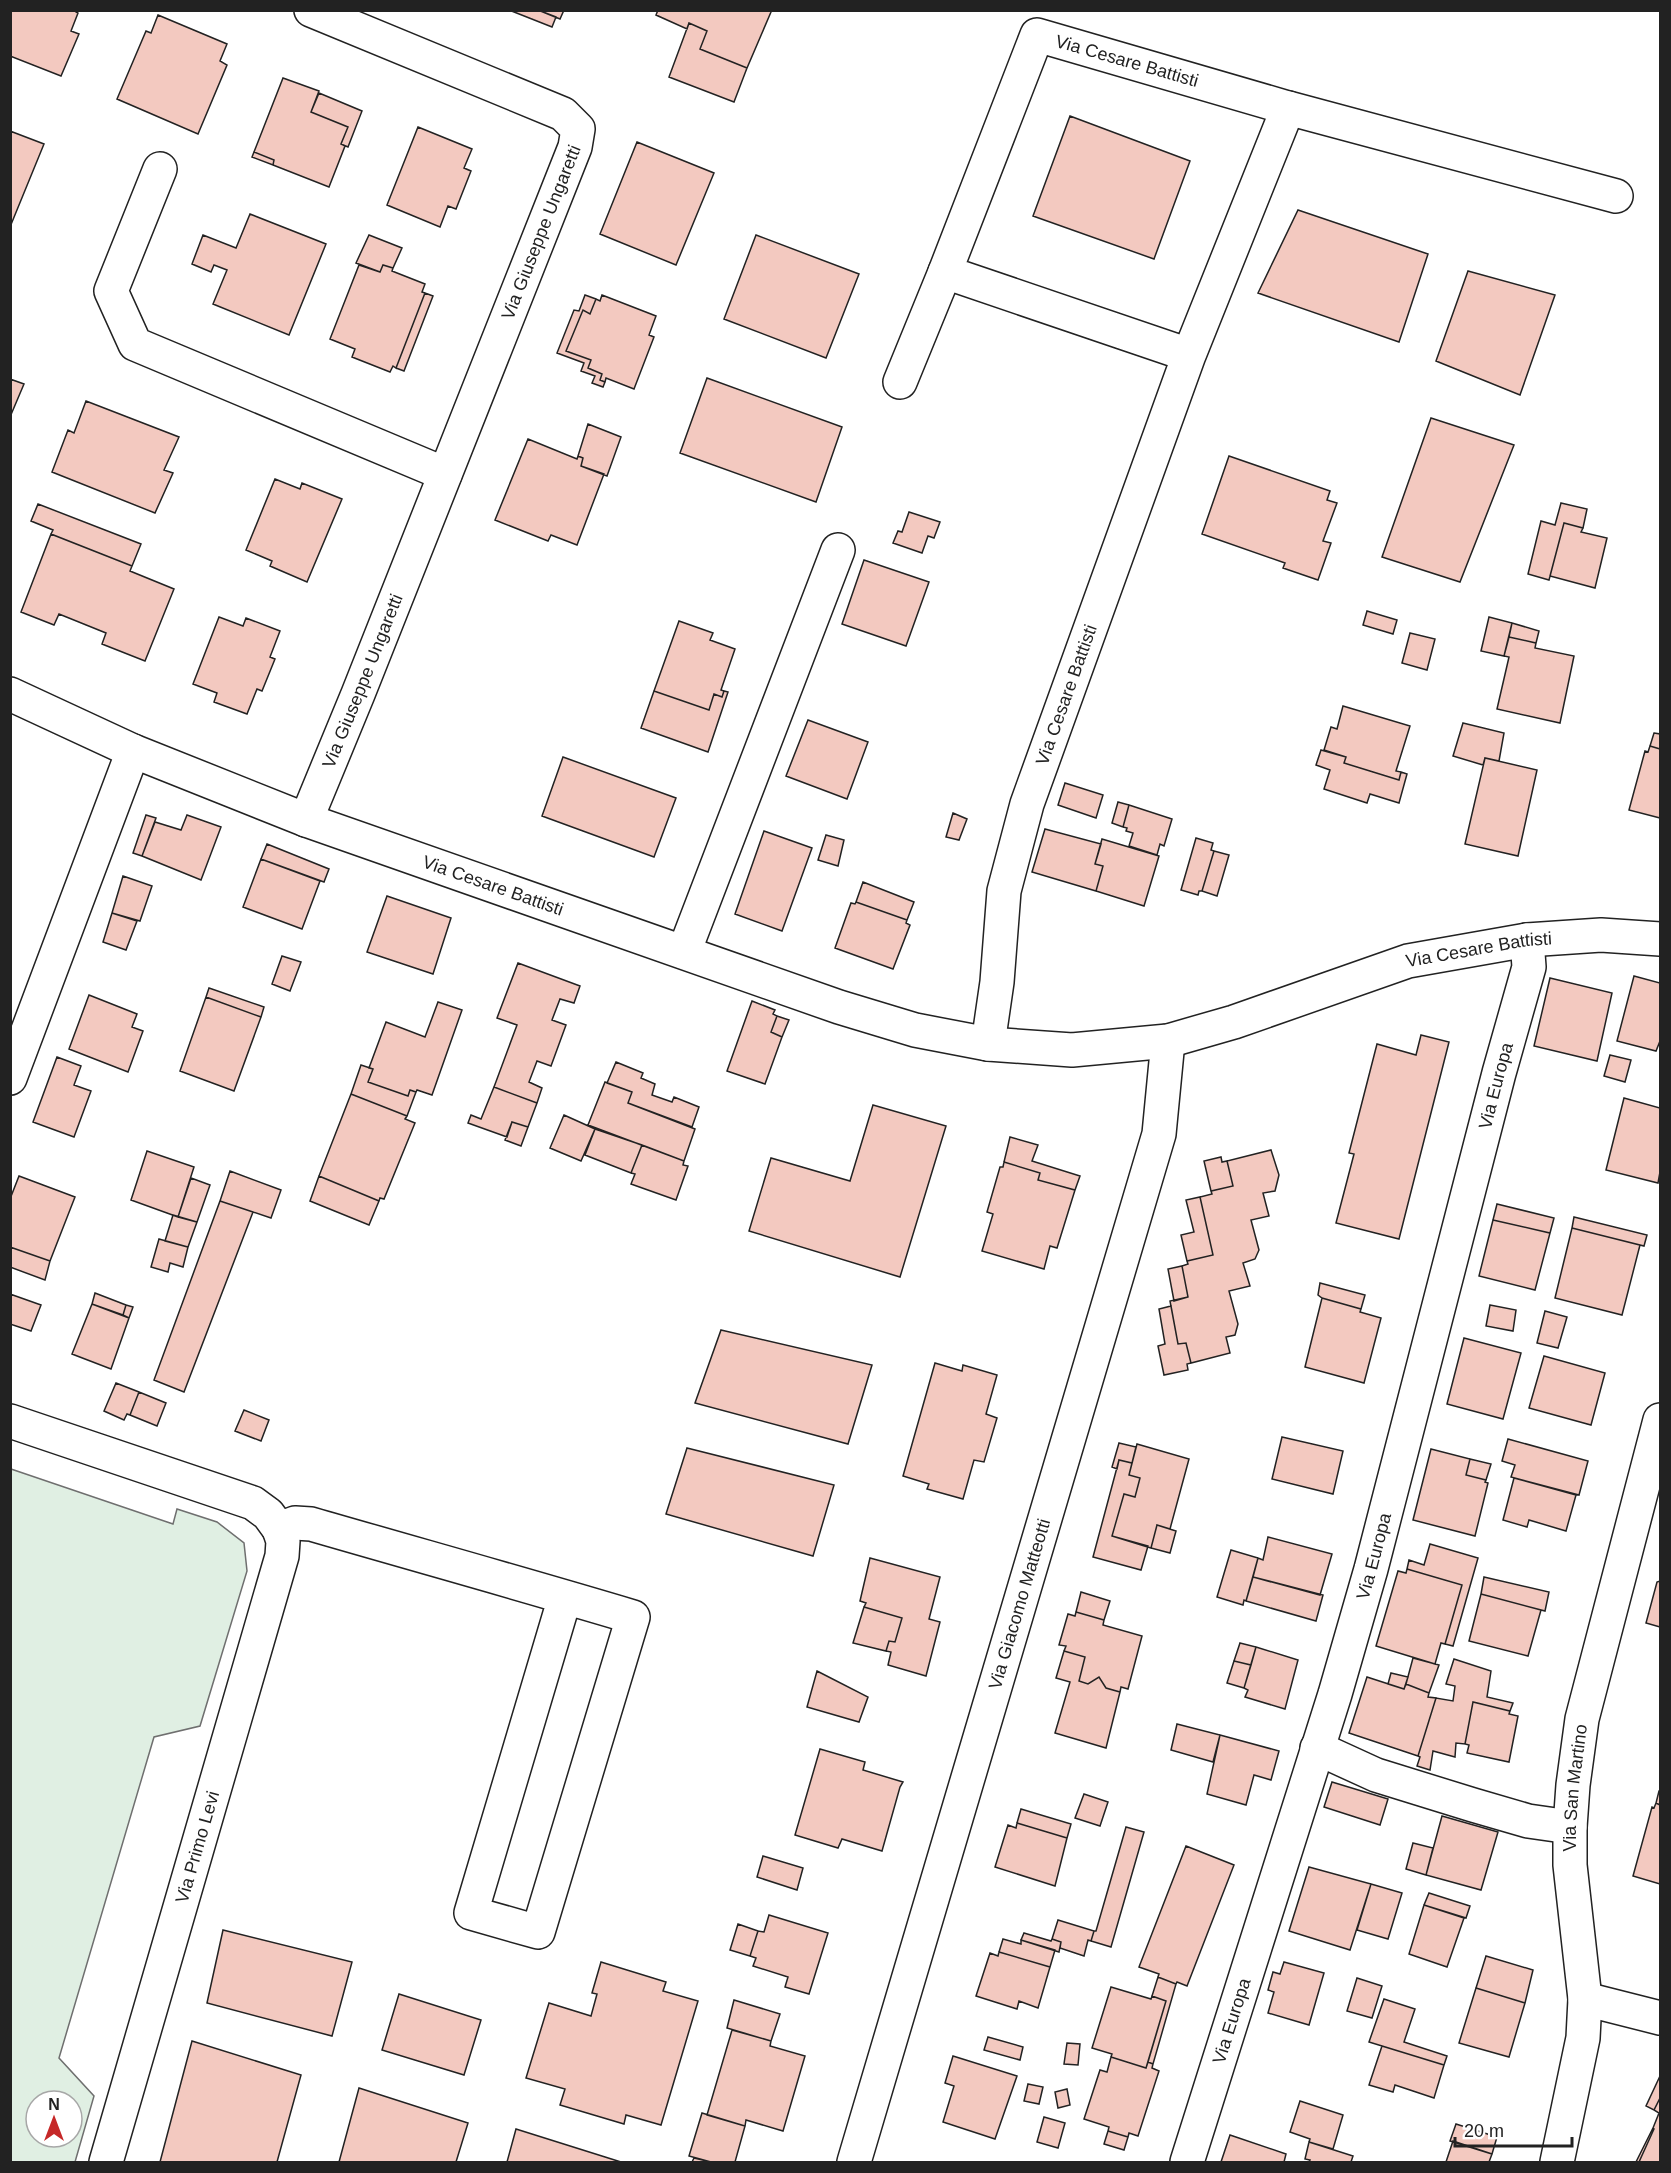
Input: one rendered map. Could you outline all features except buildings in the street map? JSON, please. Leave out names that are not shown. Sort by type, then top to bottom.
[{"type":"street","name":"Via Giuseppe Ungaretti","points":[[306,820],[575,147],[578,129],[563,114],[312,10]]},
{"type":"street","name":"Via Cesare Battisti","points":[[900,382],[1037,35],[1288,108],[1616,196]]},
{"type":"street","name":"Via Cesare Battisti","points":[[988,1044],[997,982],[1004,891],[1027,804],[1189,356],[1288,108]]},
{"type":"street","points":[[160,169],[111,291],[135,344],[446,474]]},
{"type":"street","points":[[945,272],[1189,356]]},
{"type":"street","points":[[684,952],[838,550]]},
{"type":"street","name":"Via Cesare Battisti","points":[[10,694],[133,751],[306,820],[839,1006],[915,1030],[988,1044],[1072,1050],[1168,1041],[1234,1022],[1408,961],[1527,940],[1601,935],[1660,939]]},
{"type":"street","points":[[10,1078],[133,751]]},
{"type":"street","name":"Via Europa","points":[[1187,2163],[1371,1569],[1498,1072],[1529,967],[1527,940]]},
{"type":"street","name":"Via Giacomo Matteotti","points":[[854,2163],[1159,1134],[1168,1041]]},
{"type":"street","points":[[10,1421],[253,1503],[268,1514],[279,1529],[295,1523],[311,1524],[565,1597],[633,1617],[538,1932],[471,1913],[565,1597]]},
{"type":"street","name":"Via San Martino","points":[[1557,2163],[1583,2038],[1586,2000],[1570,1865],[1570,1827],[1582,1719],[1658,1439]]},
{"type":"street","name":"Via Primo Levi","points":[[106,2163],[282,1556],[283,1541],[279,1529]]},
{"type":"street","points":[[1317,1748],[1376,1775],[1528,1821],[1570,1827]]},
{"type":"street","points":[[1586,2000],[1660,2018]]},
{"type":"green space","points":[[11,1469],[173,1524],[177,1509],[217,1522],[244,1543],[247,1571],[200,1726],[154,1737],[59,2058],[94,2096],[84,2131],[84,2089],[24,2089],[24,2149],[79,2149],[75,2162],[11,2162]]}]
